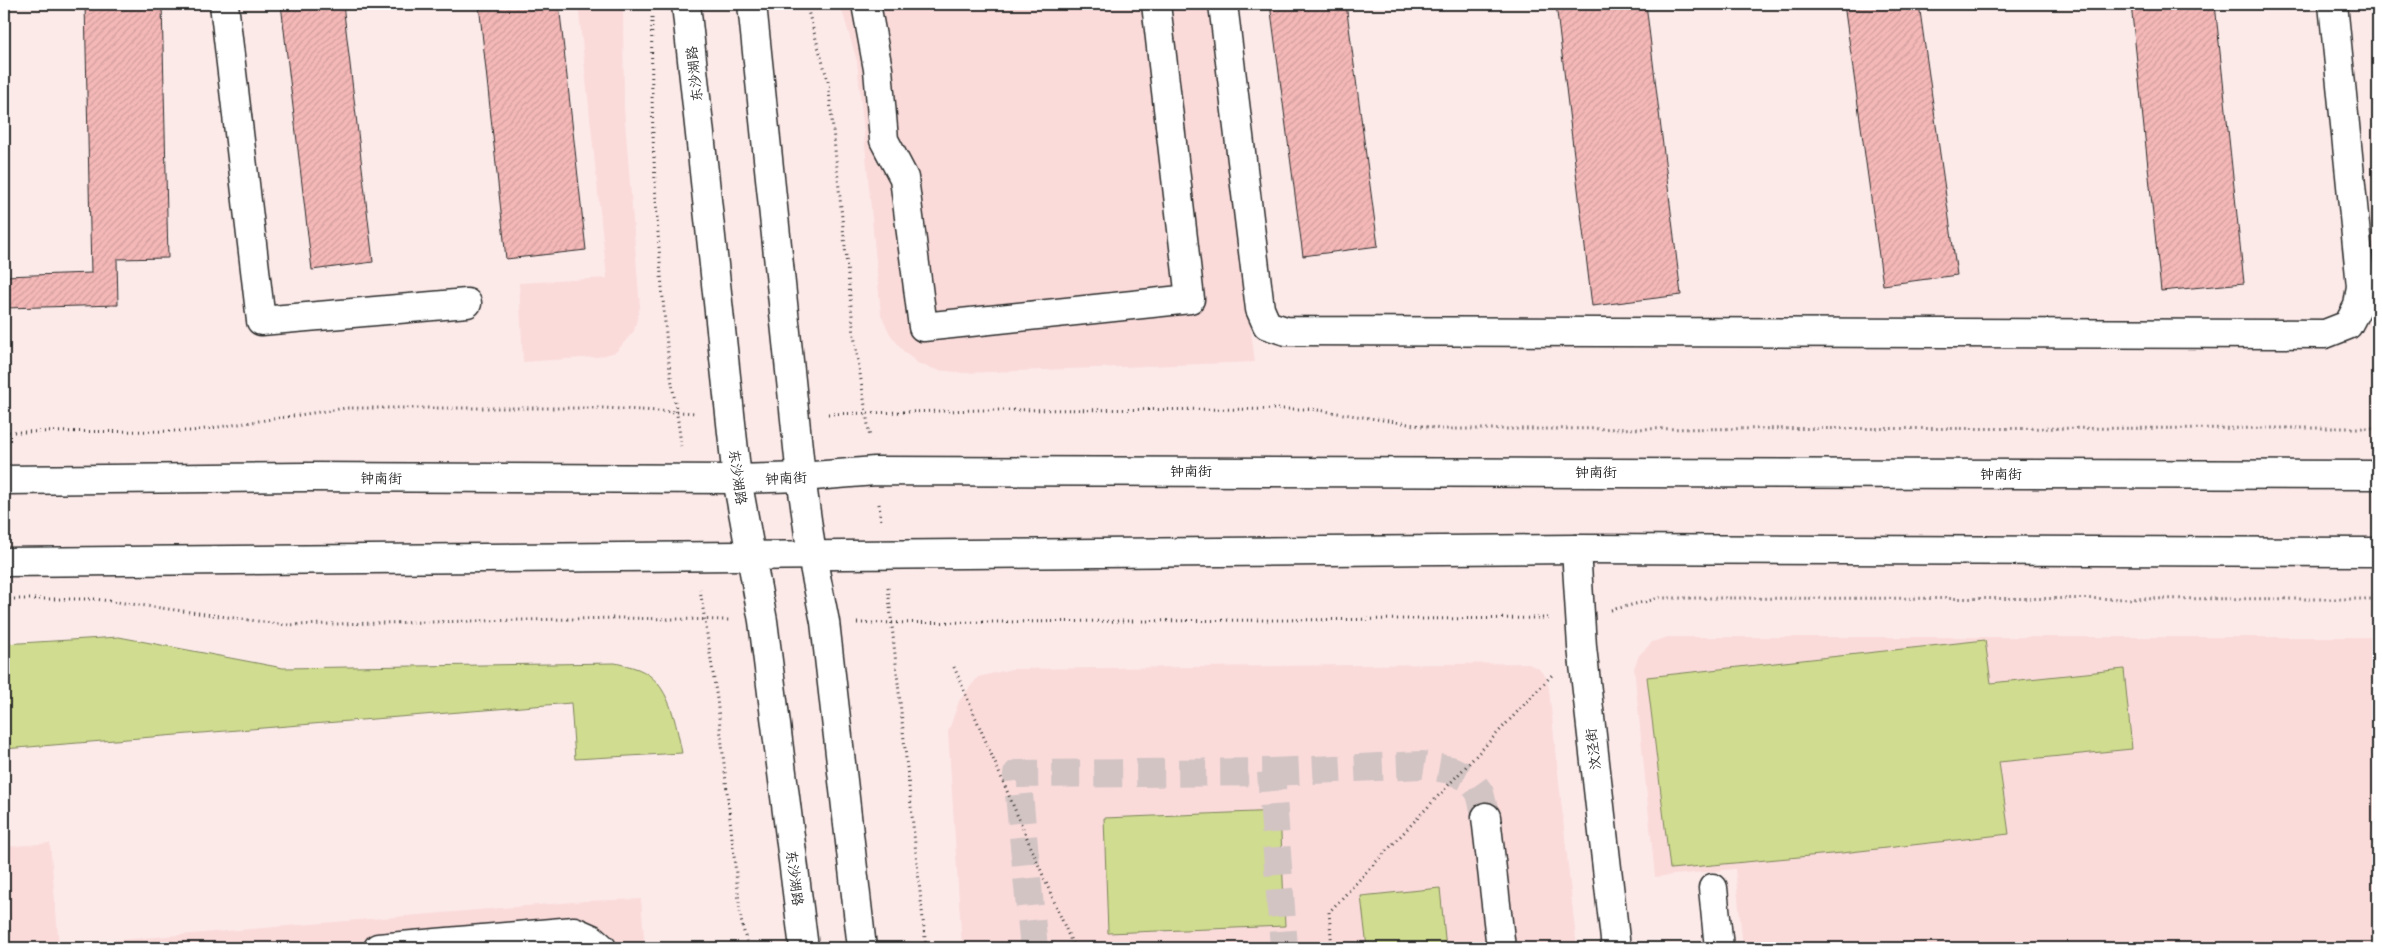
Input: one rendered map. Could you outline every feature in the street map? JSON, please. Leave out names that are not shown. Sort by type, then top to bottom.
[{"type":"main road","points":[[224,4],[261,321],[467,303]]},
{"type":"main road","name":"东沙湖路","points":[[686,4],[737,480],[762,621],[804,948]]},
{"type":"main road","points":[[752,4],[800,478],[812,556],[825,622],[862,948]]},
{"type":"main road","points":[[866,4],[878,69],[884,140],[904,178],[923,327],[1190,299],[1156,4]]},
{"type":"main road","points":[[1223,4],[1260,309],[1267,324],[1286,332],[2275,334],[2324,334],[2348,324],[2358,306],[2361,286],[2337,4]]},
{"type":"main road","name":"钟南街","points":[[4,480],[307,477],[737,480],[800,478],[875,471],[2378,475]]},
{"type":"main road","points":[[4,562],[1576,549],[2378,552]]},
{"type":"main road","name":"汶泾街","points":[[1576,549],[1580,618],[1616,948]]},
{"type":"main road","points":[[1486,818],[1501,948]]},
{"type":"main road","points":[[1713,888],[1719,948]]},
{"type":"main road","points":[[378,948],[574,931],[592,939],[602,948]]},
{"type":"path","points":[[4,432],[192,430],[346,408],[603,408],[730,413]]},
{"type":"path","points":[[794,414],[980,410],[1311,409],[1441,429],[2378,428]]},
{"type":"path","points":[[4,599],[95,598],[286,625],[618,618],[762,621]]},
{"type":"path","points":[[825,622],[1580,618],[1660,598],[2378,599]]},
{"type":"path","points":[[954,667],[1074,948]]},
{"type":"path","points":[[1332,948],[1329,912],[1554,673]]},
{"type":"shaded area","points":[[578,4],[623,4],[624,108],[640,307],[634,331],[616,352],[598,357],[523,362],[519,283],[607,278]]},
{"type":"shaded area","points":[[840,4],[1210,4],[1255,362],[964,373],[937,370],[919,364],[904,352],[890,334],[881,315],[857,61]]},
{"type":"shaded area","points":[[1668,637],[2378,637],[2378,948],[1743,948],[1735,869],[1655,877],[1634,668],[1639,655],[1652,642]]},
{"type":"shaded area","points":[[1526,663],[1538,668],[1546,677],[1549,689],[1577,948],[962,948],[948,732],[959,701],[978,677],[1011,669]]},
{"type":"shaded area","points":[[50,843],[59,945],[585,901],[641,899],[645,948],[4,948],[4,847]]},
{"type":"green space","points":[[119,637],[283,668],[615,663],[630,666],[649,675],[658,683],[664,693],[674,717],[682,753],[575,759],[571,703],[4,749],[4,644]]},
{"type":"green space","points":[[1985,640],[1991,683],[2124,669],[2132,749],[1999,762],[2009,834],[1842,853],[1670,869],[1647,677]]},
{"type":"green space","points":[[1280,811],[1285,926],[1108,933],[1104,818]]},
{"type":"green space","points":[[1440,888],[1446,948],[1367,948],[1361,896]]},
{"type":"building","points":[[85,4],[162,4],[168,258],[117,259],[118,305],[4,308],[4,276],[91,273]]},
{"type":"building","points":[[281,4],[343,4],[373,262],[312,270]]},
{"type":"building","points":[[479,4],[559,4],[586,250],[506,259]]},
{"type":"building","points":[[1270,4],[1346,4],[1378,246],[1303,256]]},
{"type":"building","points":[[1556,4],[1646,4],[1681,295],[1592,306]]},
{"type":"building","points":[[1844,4],[1919,4],[1957,275],[1883,285]]},
{"type":"building","points":[[2131,4],[2215,4],[2244,283],[2161,291]]},
{"type":"tunnel","points":[[1271,772],[1422,765],[1451,770],[1470,779],[1480,793],[1486,817]]},
{"type":"tunnel","points":[[1034,948],[1017,774],[1271,772],[1284,948]]}]
